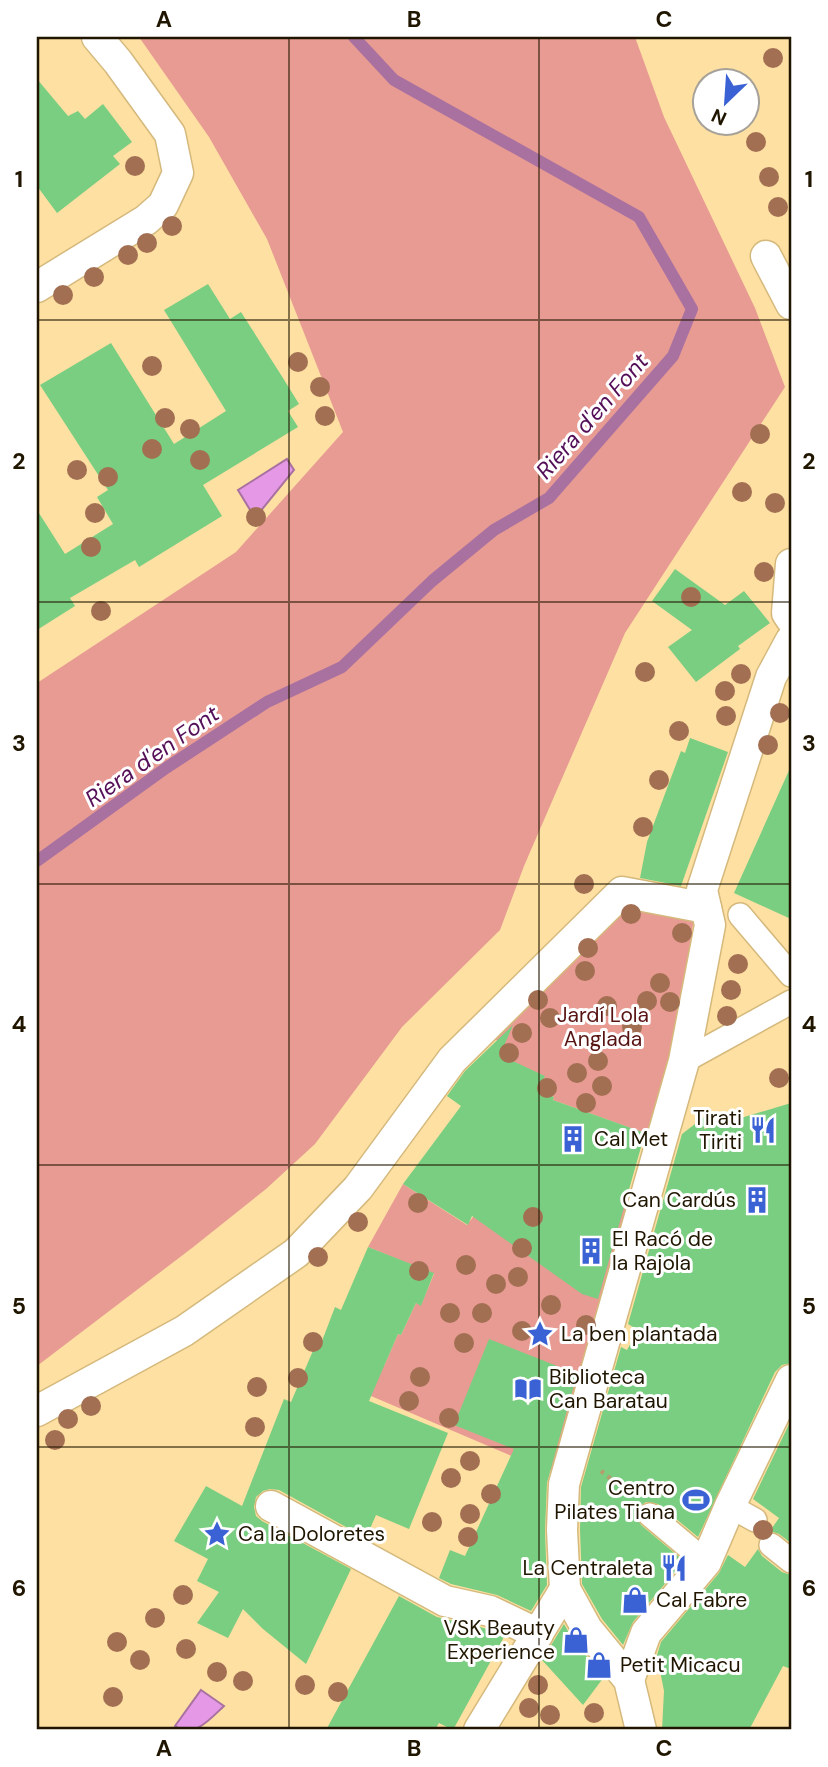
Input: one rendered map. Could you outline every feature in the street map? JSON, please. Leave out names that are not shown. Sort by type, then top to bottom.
[{"type":"street","points":[[37,287],[146,220],[163,205],[178,173],[170,134],[97,37]]},
{"type":"street","points":[[766,256],[791,304]]},
{"type":"street","points":[[791,565],[787,613],[791,619]]},
{"type":"street","points":[[791,640],[771,677],[702,890],[791,975]]},
{"type":"street","points":[[37,1411],[184,1331],[296,1253],[358,1188],[452,1060],[622,892],[725,911]]},
{"type":"street","points":[[641,1730],[629,1680],[587,1629],[565,1589],[562,1530],[564,1484],[684,1060],[710,925],[725,911]]},
{"type":"street","points":[[684,1060],[791,1002]]},
{"type":"street","points":[[629,1680],[646,1633],[706,1562],[742,1513],[791,1380]]},
{"type":"street","points":[[271,1506],[446,1601],[489,1611],[538,1634]]},
{"type":"street","points":[[650,1515],[706,1562]]},
{"type":"street","points":[[771,1545],[791,1560]]},
{"type":"street","points":[[479,1730],[565,1589]]},
{"type":"path","points":[[570,1461],[595,1468],[607,1475],[650,1515]]},
{"type":"green space","points":[[139,37],[635,37],[664,117],[755,308],[785,387],[625,633],[524,866],[500,930],[402,1027],[315,1144],[266,1189],[37,1366],[37,683],[236,552],[343,432],[267,239],[209,137]]},
{"type":"green space","name":"Jardí Lola Anglada","points":[[622,903],[694,917],[677,1043],[650,1135],[553,1100],[554,1097],[538,1091],[544,1076],[516,1063],[493,1071],[504,1046],[488,1034]]},
{"type":"green space","points":[[521,1153],[568,1175],[635,1192],[554,1466],[549,1472],[364,1393],[384,1366],[416,1303],[421,1305],[434,1274],[368,1247],[403,1184],[467,1225]]},
{"type":"shaded area","points":[[287,459],[294,470],[255,518],[238,490]]},
{"type":"shaded area","points":[[201,1690],[224,1706],[195,1729],[182,1730],[175,1726]]},
{"type":"building","points":[[37,79],[68,116],[78,111],[85,119],[103,104],[132,142],[113,156],[120,164],[57,213],[37,186]]},
{"type":"building","points":[[208,284],[230,319],[241,312],[283,378],[299,404],[288,411],[298,427],[203,485],[222,516],[139,567],[135,560],[70,598],[75,606],[37,630],[37,510],[65,554],[113,524],[97,497],[108,490],[40,385],[111,343],[174,444],[226,411],[164,310]]},
{"type":"building","points":[[675,569],[725,605],[744,591],[770,623],[696,682],[668,647],[692,630],[652,601]]},
{"type":"building","points":[[690,738],[728,752],[681,886],[640,878],[647,842],[681,751],[685,753]]},
{"type":"building","points":[[791,766],[791,919],[734,893]]},
{"type":"building","points":[[513,1025],[500,1055],[545,1076],[538,1091],[554,1097],[553,1100],[645,1133],[598,1299],[582,1294],[472,1216],[468,1225],[403,1184],[461,1106],[447,1096],[465,1071]]},
{"type":"building","points":[[791,1103],[791,1363],[782,1365],[775,1372],[698,1537],[658,1504],[646,1502],[639,1507],[636,1513],[641,1525],[684,1561],[633,1622],[623,1645],[602,1619],[582,1584],[581,1487],[621,1347],[627,1350],[638,1330],[628,1324],[682,1134],[708,1114],[704,1129]]},
{"type":"building","points":[[368,1247],[434,1273],[421,1306],[416,1303],[401,1335],[398,1334],[369,1401],[448,1433],[409,1529],[376,1515],[366,1538],[279,1490],[263,1491],[256,1497],[256,1516],[262,1521],[351,1569],[306,1664],[243,1609],[228,1638],[197,1623],[219,1592],[197,1581],[208,1559],[174,1541],[206,1486],[242,1506],[284,1399],[291,1402],[318,1339],[322,1341],[335,1307],[341,1310]]},
{"type":"building","points":[[489,1339],[577,1374],[547,1483],[547,1585],[531,1611],[497,1595],[451,1584],[439,1578],[450,1550],[465,1556],[514,1449],[454,1425]]},
{"type":"building","points":[[791,1420],[791,1543],[770,1531],[779,1518],[753,1499]]},
{"type":"building","points":[[758,1549],[762,1556],[782,1572],[791,1575],[791,1669],[783,1666],[749,1730],[662,1730],[664,1691],[657,1655],[661,1642],[719,1573],[728,1555],[745,1567]]},
{"type":"building","points":[[399,1596],[437,1617],[484,1628],[504,1637],[453,1730],[439,1723],[435,1730],[326,1730]]},
{"type":"building","points":[[564,1624],[573,1640],[604,1677],[583,1705],[542,1660]]},
{"type":"waterway","name":"Riera d'en Font","points":[[37,861],[166,768],[267,702],[342,667],[432,581],[494,530],[549,498],[673,356],[692,309],[639,217],[394,80],[354,37]]},
{"type":"place","name":"Tirati Tiriti","points":[[763,1130]]},
{"type":"place","name":"Cal Met","points":[[573,1139]]},
{"type":"place","name":"Can Cardús","points":[[757,1200]]},
{"type":"place","name":"El Racó de la Rajola","points":[[591,1251]]},
{"type":"place","name":"La ben plantada","points":[[540,1334]]},
{"type":"place","name":"Biblioteca Can Baratau","points":[[528,1389]]},
{"type":"place","name":"Centro Pilates Tiana","points":[[696,1500]]},
{"type":"place","name":"Ca la Doloretes","points":[[217,1534]]},
{"type":"place","name":"La Centraleta","points":[[674,1568]]},
{"type":"place","name":"Cal Fabre","points":[[635,1600]]},
{"type":"place","name":"VSK Beauty Experience","points":[[576,1640]]},
{"type":"place","name":"Petit Micacu","points":[[599,1665]]}]
